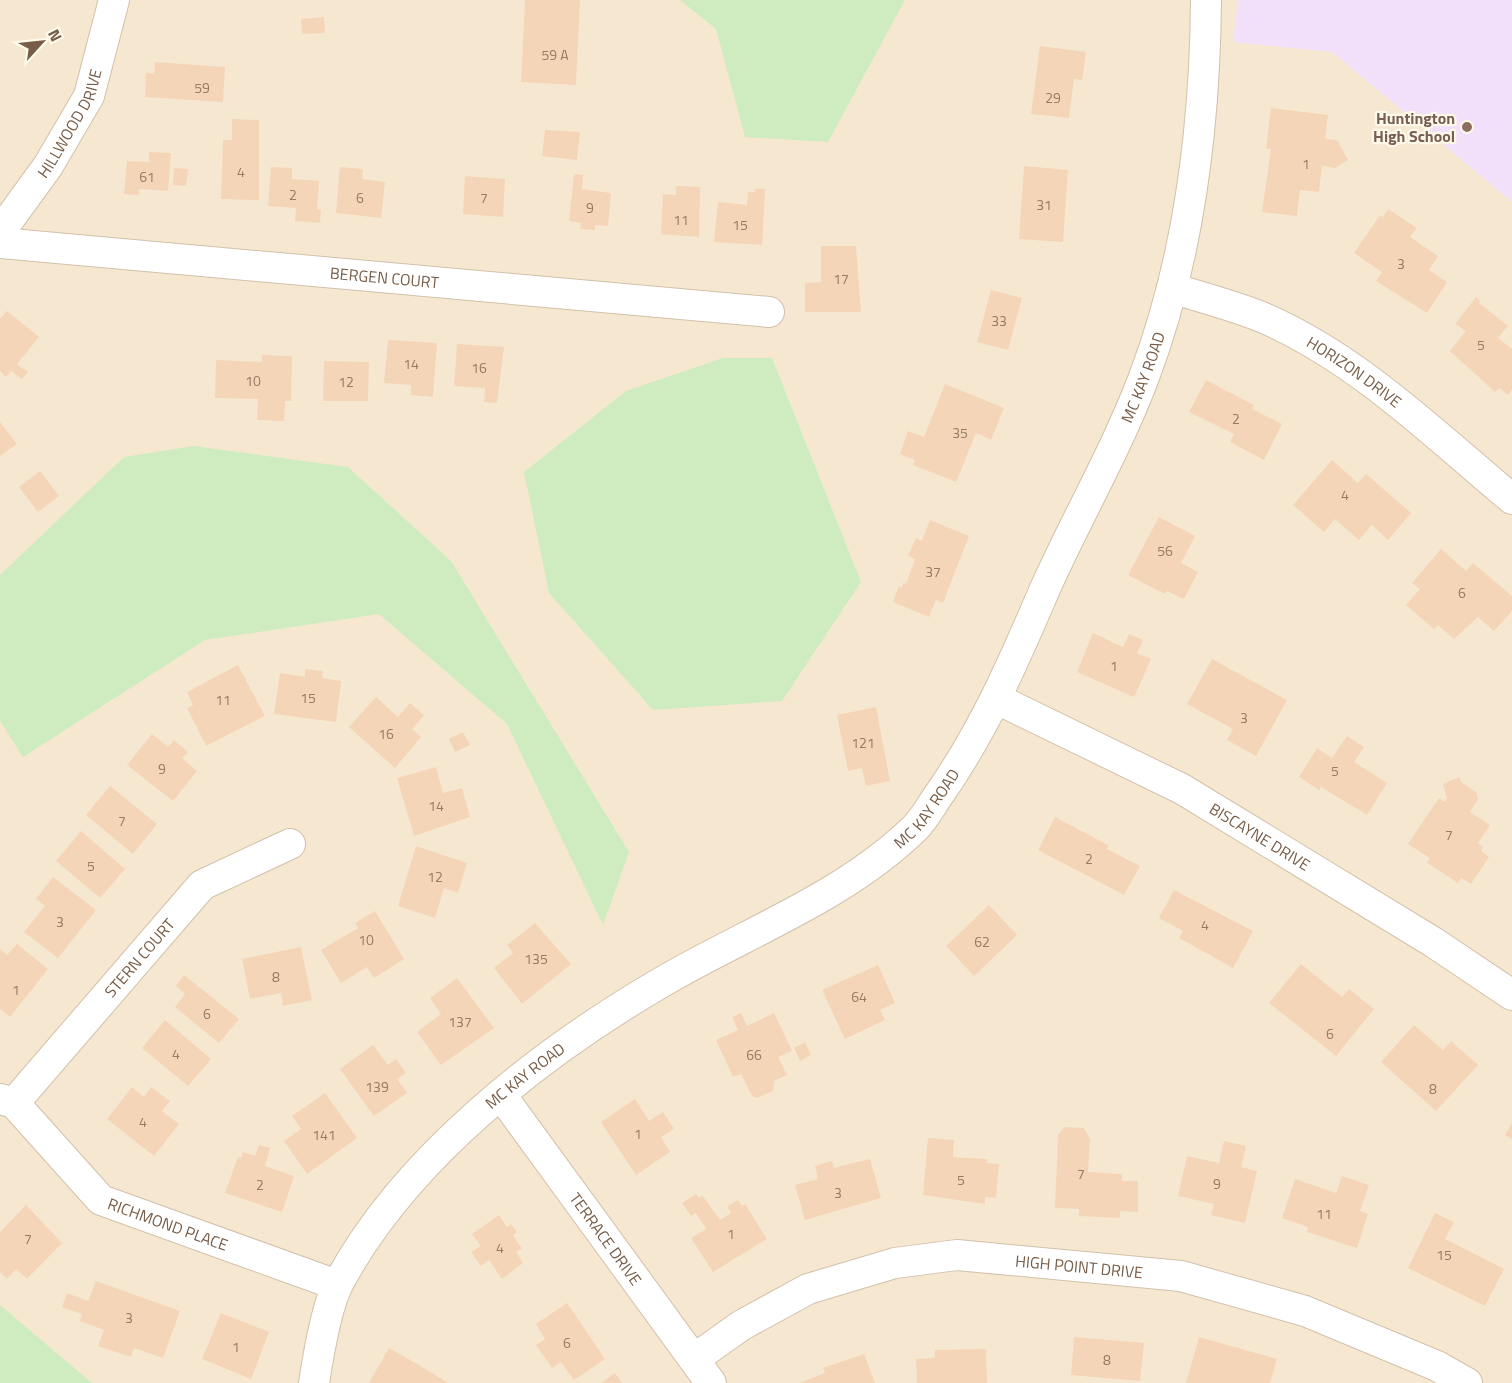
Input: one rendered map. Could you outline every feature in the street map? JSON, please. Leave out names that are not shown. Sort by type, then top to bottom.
[{"type":"street","name":"HILLWOOD DRIVE","points":[[0,232],[48,166],[89,96],[114,0]]},
{"type":"street","name":"MC KAY ROAD","points":[[314,1383],[337,1285],[379,1220],[430,1157],[501,1095],[576,1038],[662,982],[852,880],[918,826],[960,765],[997,699],[1056,564],[1144,377],[1172,288],[1194,175],[1205,68],[1206,0]]},
{"type":"street","name":"BERGEN COURT","points":[[0,243],[769,312]]},
{"type":"street","name":"HORIZON DRIVE","points":[[1172,288],[1264,318],[1323,350],[1379,388],[1512,499]]},
{"type":"street","name":"BISCAYNE DRIVE","points":[[997,699],[1182,789],[1433,942],[1512,995]]},
{"type":"street","name":"STERN COURT","points":[[7,1101],[202,885],[290,844]]},
{"type":"street","name":"TERRACE DRIVE","points":[[501,1095],[702,1371]]},
{"type":"street","name":"RICHMOND PLACE","points":[[7,1101],[101,1200],[337,1285]]},
{"type":"street","name":"HIGH POINT DRIVE","points":[[702,1371],[742,1325],[808,1289],[895,1263],[957,1255],[1181,1276],[1305,1311],[1437,1366],[1467,1383]]},
{"type":"shaded area","points":[[0,0],[1512,0],[1512,1383],[0,1383]]},
{"type":"shaded area","name":"Huntington High School","points":[[1238,0],[1512,0],[1512,202],[1332,52],[1233,42]]},
{"type":"green space","points":[[680,0],[905,0],[828,142],[745,137],[716,29]]},
{"type":"green space","points":[[723,358],[772,358],[861,582],[782,701],[653,710],[549,593],[524,472],[626,391]]},
{"type":"green space","points":[[194,446],[348,467],[451,561],[629,852],[603,925],[507,724],[379,614],[205,640],[23,757],[0,721],[0,575],[124,457]]},
{"type":"green space","points":[[0,1305],[92,1383],[0,1383]]},
{"type":"building","points":[[525,0],[580,0],[576,85],[521,82]]},
{"type":"building","points":[[324,17],[325,33],[302,34],[301,19]]},
{"type":"building","points":[[1040,46],[1086,52],[1082,80],[1074,79],[1069,118],[1031,114]]},
{"type":"building","points":[[155,62],[225,67],[223,102],[145,97],[146,73],[154,74]]},
{"type":"building","points":[[1271,108],[1328,115],[1325,139],[1337,140],[1348,160],[1335,168],[1322,166],[1319,192],[1300,190],[1297,216],[1262,212],[1271,149],[1266,149]]},
{"type":"building","points":[[232,119],[259,120],[259,200],[221,199],[223,140],[232,140]]},
{"type":"building","points":[[545,130],[580,132],[577,160],[542,156]]},
{"type":"building","points":[[149,152],[171,153],[168,191],[139,189],[139,195],[124,194],[127,161],[149,162]]},
{"type":"building","points":[[1024,166],[1068,170],[1063,242],[1019,239]]},
{"type":"building","points":[[271,167],[292,168],[292,179],[319,181],[317,209],[321,210],[320,223],[295,221],[296,208],[268,206]]},
{"type":"building","points":[[340,167],[363,169],[362,179],[385,182],[381,218],[336,213]]},
{"type":"building","points":[[174,168],[188,169],[186,186],[173,185]]},
{"type":"building","points":[[574,174],[583,175],[582,189],[611,193],[608,226],[595,225],[595,230],[580,229],[581,223],[569,221]]},
{"type":"building","points":[[465,176],[505,179],[503,217],[463,214]]},
{"type":"building","points":[[676,186],[700,187],[699,237],[661,234],[663,194],[676,195]]},
{"type":"building","points":[[755,189],[765,189],[762,245],[714,242],[718,202],[747,205],[748,192],[755,192]]},
{"type":"building","points":[[1388,209],[1417,228],[1410,237],[1438,256],[1429,270],[1447,282],[1427,313],[1376,281],[1382,272],[1354,253],[1380,215],[1383,217]]},
{"type":"building","points":[[821,246],[856,246],[861,312],[805,312],[805,283],[821,282]]},
{"type":"building","points":[[991,290],[1022,298],[1008,350],[977,342]]},
{"type":"building","points":[[1476,297],[1480,300],[1479,303],[1508,326],[1498,338],[1512,349],[1512,389],[1508,395],[1499,388],[1495,392],[1450,351],[1466,331],[1455,324]]},
{"type":"building","points":[[7,311],[39,337],[17,364],[28,372],[22,379],[11,371],[6,377],[0,371],[0,319]]},
{"type":"building","points":[[388,340],[437,343],[433,397],[411,395],[411,385],[384,383]]},
{"type":"building","points":[[457,344],[504,347],[497,403],[484,402],[485,388],[454,386]]},
{"type":"building","points":[[262,355],[292,356],[291,401],[285,401],[284,421],[257,420],[258,399],[215,398],[216,360],[262,362]]},
{"type":"building","points":[[324,361],[369,362],[368,401],[323,401]]},
{"type":"building","points":[[1206,380],[1254,405],[1252,409],[1282,424],[1264,460],[1230,442],[1234,434],[1189,412]]},
{"type":"building","points":[[945,384],[1004,408],[991,440],[976,433],[956,482],[913,465],[915,460],[900,454],[908,431],[924,437]]},
{"type":"building","points":[[0,422],[17,444],[0,456]]},
{"type":"building","points":[[1332,460],[1358,483],[1366,474],[1411,513],[1388,540],[1372,525],[1359,540],[1335,519],[1324,532],[1293,505]]},
{"type":"building","points":[[40,471],[59,496],[38,512],[19,487]]},
{"type":"building","points":[[1159,517],[1195,536],[1181,563],[1198,572],[1184,599],[1167,591],[1165,594],[1128,575]]},
{"type":"building","points":[[930,520],[969,536],[943,603],[936,600],[929,617],[893,602],[899,586],[902,588],[903,583],[906,584],[915,559],[908,556],[916,538],[922,541]]},
{"type":"building","points":[[1441,549],[1466,571],[1473,563],[1512,596],[1512,611],[1494,631],[1478,617],[1454,639],[1438,625],[1434,629],[1406,605],[1420,589],[1412,583]]},
{"type":"building","points":[[1093,633],[1123,647],[1129,634],[1143,640],[1137,653],[1151,659],[1134,697],[1077,672]]},
{"type":"building","points":[[1212,659],[1287,700],[1256,756],[1227,740],[1233,729],[1187,704]]},
{"type":"building","points":[[238,665],[265,716],[206,746],[187,708],[193,705],[187,692]]},
{"type":"building","points":[[305,669],[323,671],[322,678],[341,681],[336,722],[274,714],[280,673],[305,677]]},
{"type":"building","points":[[376,697],[398,717],[410,703],[424,715],[412,729],[421,737],[395,768],[349,727]]},
{"type":"building","points":[[876,707],[890,781],[866,786],[862,768],[848,771],[837,715]]},
{"type":"building","points":[[463,732],[470,745],[455,752],[449,739]]},
{"type":"building","points":[[152,734],[168,747],[174,740],[188,752],[182,758],[197,771],[173,801],[127,765]]},
{"type":"building","points":[[1347,736],[1364,747],[1354,762],[1387,783],[1367,815],[1321,787],[1319,790],[1299,777],[1317,748],[1332,758]]},
{"type":"building","points":[[436,767],[443,793],[462,788],[470,817],[414,836],[397,778]]},
{"type":"building","points":[[1459,777],[1461,782],[1476,792],[1478,799],[1470,812],[1490,825],[1478,843],[1483,847],[1481,851],[1489,857],[1471,884],[1461,878],[1458,883],[1427,863],[1430,858],[1408,844],[1439,798],[1445,802],[1447,798],[1443,784]]},
{"type":"building","points":[[110,786],[157,824],[133,854],[86,815]]},
{"type":"building","points":[[1055,817],[1108,845],[1107,849],[1140,866],[1124,895],[1038,850]]},
{"type":"building","points":[[81,831],[125,869],[100,898],[56,861]]},
{"type":"building","points":[[416,846],[467,863],[458,893],[444,888],[435,918],[398,906]]},
{"type":"building","points":[[53,877],[96,910],[58,958],[24,932],[45,906],[36,899]]},
{"type":"building","points":[[1174,890],[1253,931],[1233,968],[1179,938],[1183,931],[1159,918]]},
{"type":"building","points":[[989,905],[1017,935],[974,976],[946,946]]},
{"type":"building","points":[[375,911],[404,959],[374,978],[367,967],[341,983],[321,950],[358,928],[355,923]]},
{"type":"building","points":[[535,923],[571,964],[522,1004],[494,968],[513,953],[507,945]]},
{"type":"building","points":[[17,944],[48,969],[10,1017],[0,1009],[0,949],[7,955]]},
{"type":"building","points":[[301,947],[312,1000],[283,1006],[281,993],[250,999],[242,959]]},
{"type":"building","points":[[1301,964],[1342,997],[1349,989],[1374,1009],[1336,1056],[1269,1003]]},
{"type":"building","points":[[878,965],[895,1003],[880,1010],[885,1020],[845,1039],[822,990]]},
{"type":"building","points":[[184,975],[239,1019],[219,1043],[175,1007],[185,994],[176,986]]},
{"type":"building","points":[[457,978],[494,1028],[441,1065],[417,1032],[441,1014],[430,998]]},
{"type":"building","points":[[741,1013],[747,1026],[774,1013],[792,1051],[778,1057],[787,1075],[774,1081],[773,1091],[757,1098],[752,1096],[741,1074],[733,1077],[716,1040],[738,1030],[732,1017]]},
{"type":"building","points":[[165,1020],[211,1059],[188,1086],[142,1048]]},
{"type":"building","points":[[1414,1025],[1443,1050],[1451,1041],[1478,1065],[1436,1111],[1381,1062]]},
{"type":"building","points":[[805,1042],[811,1055],[800,1061],[794,1048]]},
{"type":"building","points":[[373,1045],[388,1065],[396,1059],[406,1073],[397,1079],[407,1093],[374,1116],[340,1069]]},
{"type":"building","points":[[132,1087],[144,1097],[151,1087],[170,1101],[162,1111],[179,1124],[154,1156],[107,1119]]},
{"type":"building","points":[[325,1093],[357,1138],[307,1174],[284,1141],[301,1129],[292,1116]]},
{"type":"building","points":[[635,1099],[649,1121],[663,1112],[674,1129],[661,1137],[670,1152],[636,1175],[601,1122]]},
{"type":"building","points":[[1512,1123],[1512,1139],[1505,1135]]},
{"type":"building","points":[[1065,1127],[1084,1128],[1090,1139],[1088,1172],[1122,1174],[1122,1181],[1138,1181],[1138,1212],[1120,1211],[1120,1218],[1079,1216],[1079,1209],[1055,1208],[1058,1135]]},
{"type":"building","points":[[928,1138],[954,1140],[953,1157],[987,1159],[987,1163],[999,1164],[996,1198],[985,1197],[985,1204],[923,1195]]},
{"type":"building","points":[[1224,1141],[1246,1146],[1241,1167],[1257,1171],[1245,1223],[1211,1215],[1214,1204],[1178,1196],[1187,1156],[1219,1163]]},
{"type":"building","points":[[259,1145],[270,1148],[265,1166],[294,1176],[282,1212],[225,1193],[238,1157],[241,1158],[243,1152],[255,1156]]},
{"type":"building","points":[[870,1159],[881,1198],[805,1220],[795,1185],[818,1179],[815,1166],[832,1161],[834,1168]]},
{"type":"building","points":[[1342,1176],[1369,1185],[1360,1211],[1368,1214],[1357,1248],[1307,1232],[1308,1227],[1282,1218],[1295,1179],[1336,1193]]},
{"type":"building","points":[[696,1194],[699,1198],[703,1196],[720,1220],[731,1213],[727,1206],[738,1200],[742,1206],[745,1204],[767,1239],[713,1272],[691,1238],[706,1229],[696,1213],[691,1216],[682,1203]]},
{"type":"building","points":[[26,1205],[62,1243],[27,1279],[16,1269],[7,1279],[0,1272],[0,1232]]},
{"type":"building","points":[[1435,1213],[1454,1222],[1445,1239],[1504,1269],[1485,1306],[1408,1268]]},
{"type":"building","points":[[499,1215],[507,1227],[511,1224],[517,1232],[513,1235],[522,1249],[516,1252],[523,1263],[502,1279],[489,1260],[481,1266],[471,1252],[481,1246],[472,1234]]},
{"type":"building","points":[[96,1281],[180,1311],[163,1358],[134,1348],[131,1357],[98,1346],[104,1330],[80,1321],[82,1314],[62,1307],[67,1293],[88,1301]]},
{"type":"building","points":[[567,1303],[605,1359],[574,1380],[561,1362],[552,1368],[536,1345],[545,1339],[536,1324]]},
{"type":"building","points":[[221,1313],[269,1332],[251,1379],[202,1359]]},
{"type":"building","points":[[1074,1337],[1144,1343],[1140,1381],[1071,1375]]},
{"type":"building","points":[[1199,1337],[1277,1359],[1270,1383],[1186,1383]]},
{"type":"building","points":[[389,1348],[419,1365],[448,1383],[369,1383]]},
{"type":"building","points":[[986,1349],[987,1383],[917,1383],[916,1359],[935,1358],[935,1350]]},
{"type":"building","points":[[864,1354],[875,1383],[799,1383],[825,1373],[823,1368]]},
{"type":"building","points":[[615,1373],[622,1383],[601,1383]]},
{"type":"place","name":"Huntington High School","points":[[1467,127]]}]
